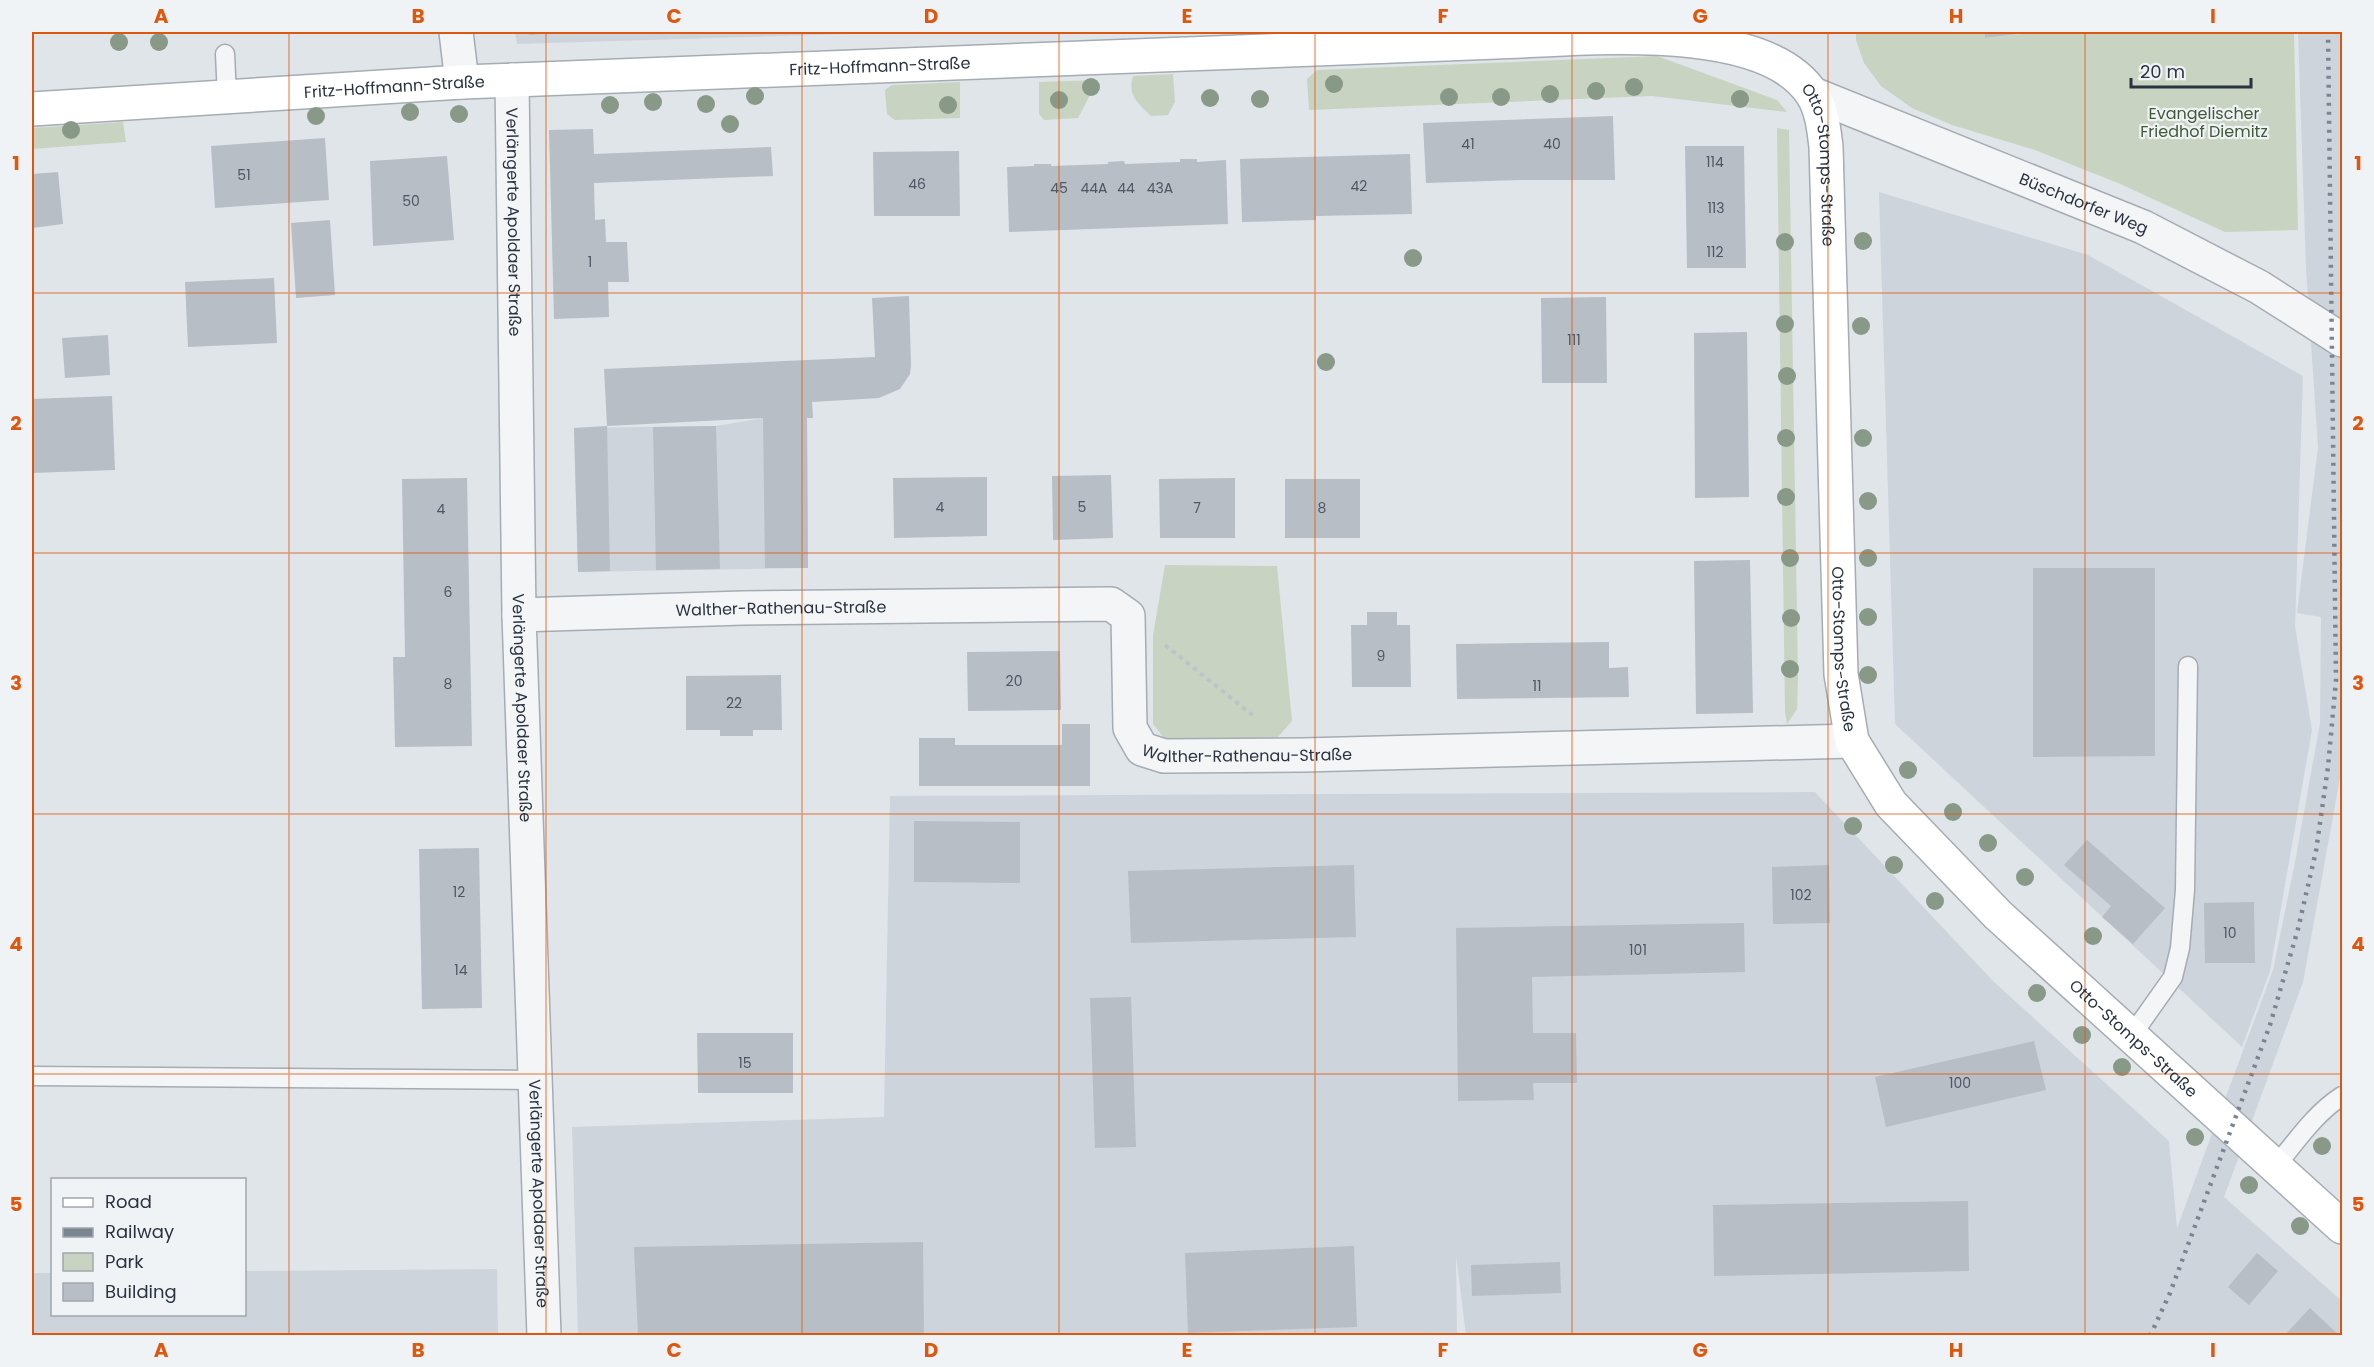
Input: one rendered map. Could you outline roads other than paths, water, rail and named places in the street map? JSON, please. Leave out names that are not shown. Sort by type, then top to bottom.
[{"type":"street","points":[[456,32],[462,82]]},
{"type":"street","name":"Fritz-Hoffmann-Straße","points":[[32,109],[462,82],[1497,42],[1732,38]]},
{"type":"street","name":"Otto-Stomps-Straße","points":[[1732,38],[1791,72],[1813,94],[1822,120],[1827,147],[1841,675],[1852,741],[1891,804],[1998,915],[2343,1227]]},
{"type":"street","name":"Verlängerte Apoldaer Straße","points":[[512,80],[519,615],[542,1221],[544,1335]]},
{"type":"street","name":"Büschdorfer Weg","points":[[1813,94],[2143,227],[2259,287],[2343,340]]},
{"type":"street","name":"Walther-Rathenau-Straße","points":[[519,615],[743,608],[1111,604],[1128,616],[1130,729],[1142,749],[1164,756],[1303,755],[1852,741]]},
{"type":"lane","points":[[225,54],[227,96]]},
{"type":"lane","points":[[2132,1035],[2173,976],[2180,948],[2185,890],[2188,666]]},
{"type":"lane","points":[[32,1076],[535,1080]]},
{"type":"lane","points":[[2275,1167],[2310,1125],[2334,1101],[2343,1096]]},
{"type":"railway","points":[[2150,1336],[2170,1293],[2270,1025],[2298,929],[2316,851],[2328,767],[2336,680],[2328,32]]},
{"type":"park label","name":"Evangelischer Friedhof Diemitz","points":[[2204,122]]}]
